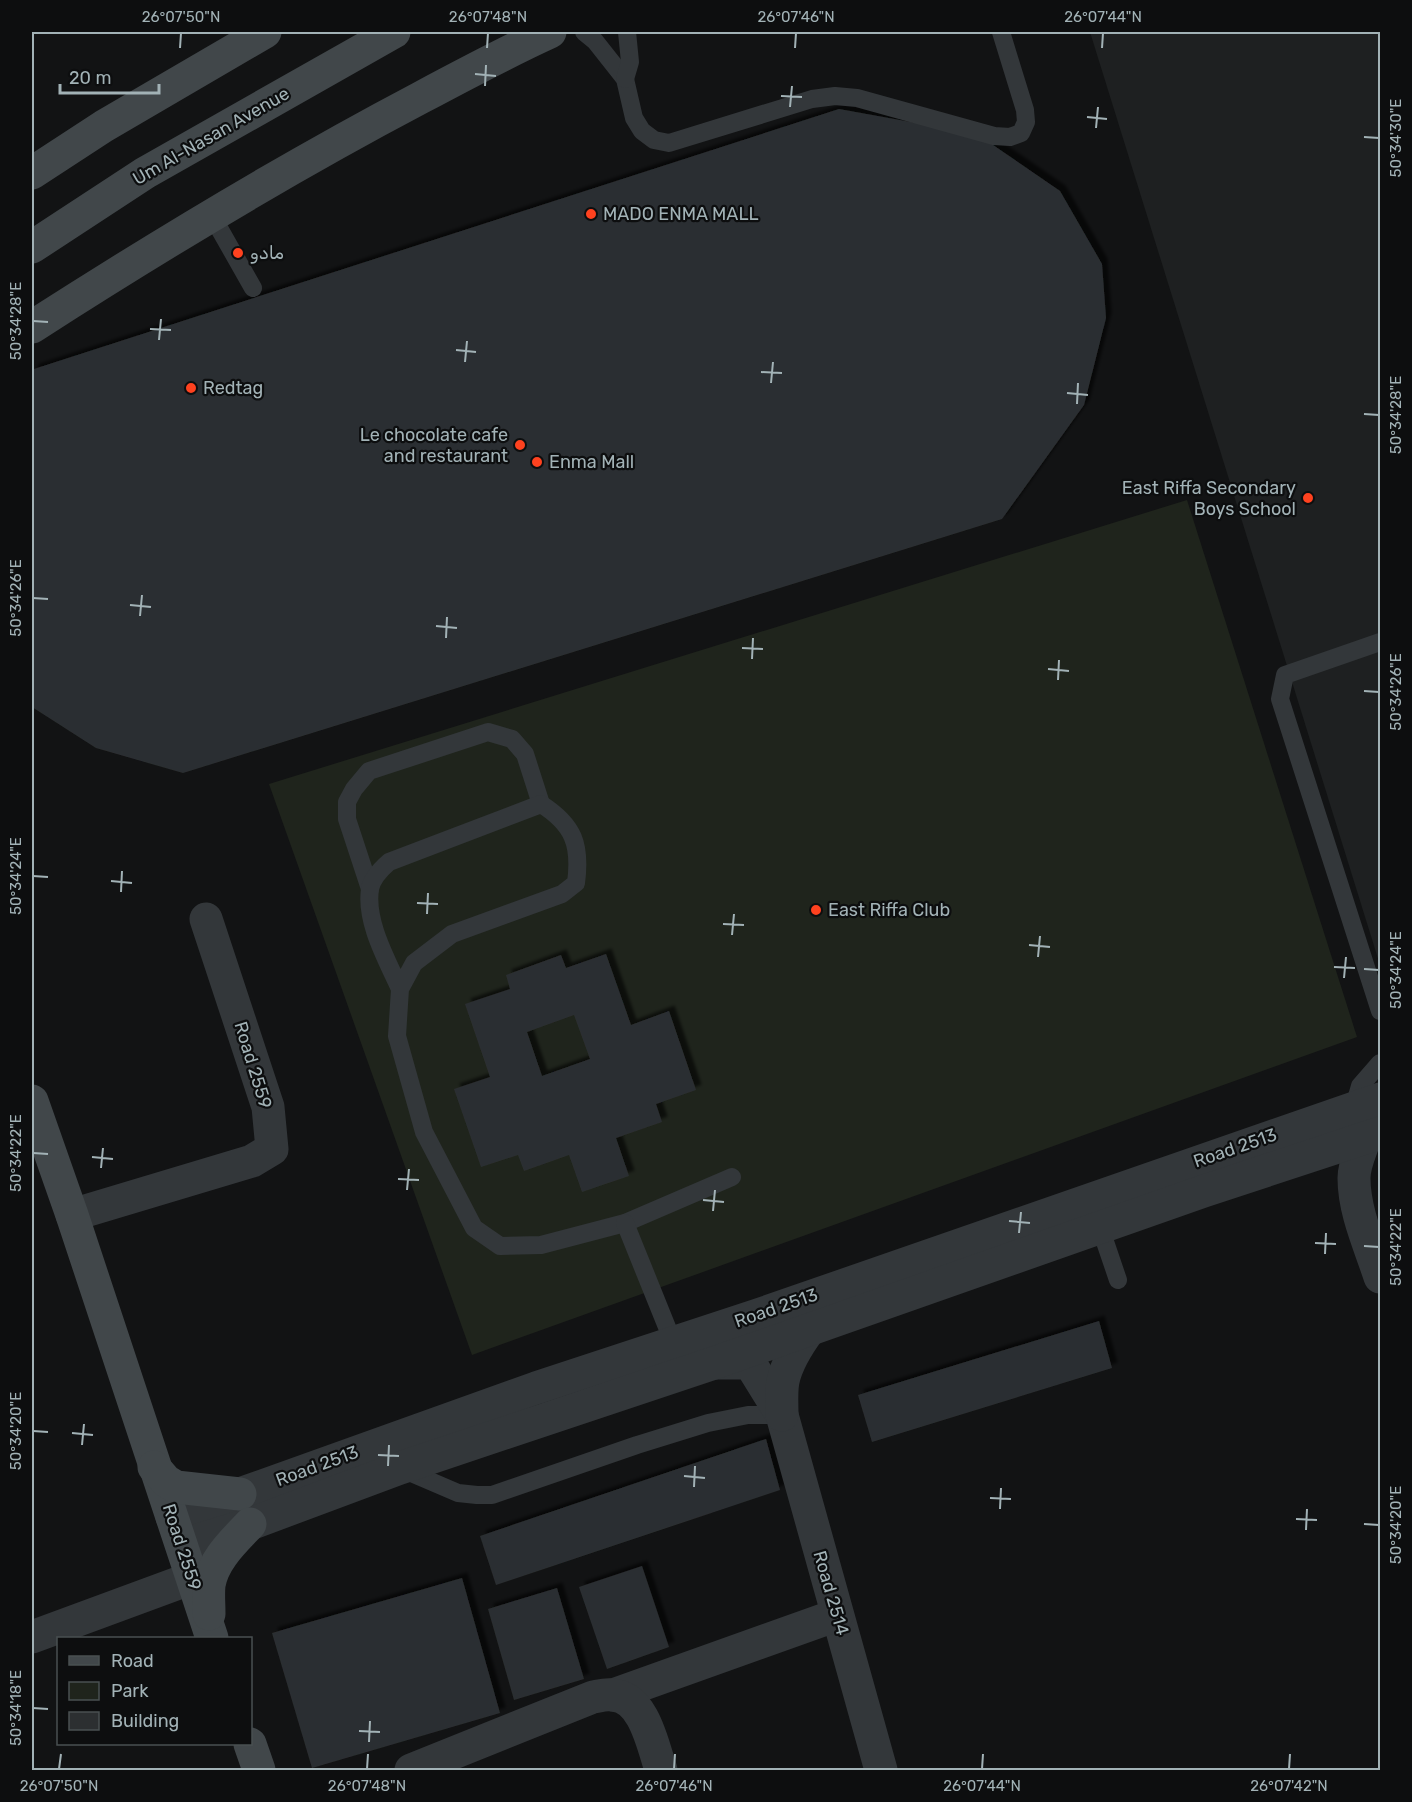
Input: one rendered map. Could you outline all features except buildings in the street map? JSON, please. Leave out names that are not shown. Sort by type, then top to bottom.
[{"type":"street","points":[[32,173],[104,126],[265,32]]},
{"type":"street","name":"Um Al-Nasan Avenue","points":[[32,247],[145,173],[394,32]]},
{"type":"street","points":[[32,327],[211,214],[366,127],[550,32]]},
{"type":"street","name":"Road 2559","points":[[72,1215],[252,1161],[272,1149],[268,1107],[206,919]]},
{"type":"street","name":"Road 2559","points":[[32,1101],[211,1635]]},
{"type":"street","name":"Road 2513","points":[[177,1531],[245,1509],[400,1468],[714,1362],[760,1330],[1367,1103]]},
{"type":"street","points":[[1373,1135],[1356,1162],[1354,1185],[1363,1226],[1380,1278]]},
{"type":"street","name":"Road 2513","points":[[245,1509],[536,1388],[673,1342],[760,1330],[809,1330],[1204,1191],[1373,1135]]},
{"type":"street","name":"Road 2514","points":[[782,1415],[782,1383],[787,1367],[796,1348],[809,1330]]},
{"type":"street","name":"Road 2514","points":[[714,1362],[747,1363],[763,1382],[782,1415],[881,1770]]},
{"type":"street","points":[[154,1467],[166,1481],[176,1487],[245,1509],[210,1581],[211,1635]]},
{"type":"street","points":[[32,1637],[192,1578]]},
{"type":"street","points":[[411,1770],[593,1697],[613,1695],[837,1615]]},
{"type":"street","points":[[613,1695],[627,1700],[644,1718],[661,1770]]},
{"type":"street","points":[[251,1745],[259,1770]]},
{"type":"lane","points":[[584,32],[595,41],[625,79],[634,118],[642,131],[654,140],[669,143],[812,99],[835,96],[857,98],[994,136],[1010,137],[1021,134],[1026,122],[1025,110],[1001,32]]},
{"type":"lane","points":[[625,79],[630,62],[627,32]]},
{"type":"lane","points":[[211,214],[253,288]]},
{"type":"lane","points":[[1380,642],[1285,675],[1280,699],[1380,1011]]},
{"type":"lane","points":[[400,989],[371,922],[370,888],[347,819],[347,802],[354,789],[369,771],[488,732],[512,739],[525,754],[541,804],[556,814],[572,832],[579,861],[576,883],[562,894],[452,934],[414,963],[400,989],[397,1036],[424,1132],[474,1228],[500,1246],[541,1245],[625,1223],[732,1178]]},
{"type":"lane","points":[[370,888],[379,871],[389,862],[541,804]]},
{"type":"lane","points":[[1367,1103],[1360,1086],[1380,1063]]},
{"type":"lane","points":[[625,1223],[673,1342]]},
{"type":"lane","points":[[1100,1227],[1118,1280]]},
{"type":"lane","points":[[400,1468],[458,1493],[492,1495],[637,1444],[708,1423],[748,1415],[782,1415]]},
{"type":"shaded area","name":"East Riffa Secondary Boys School","points":[[1090,32],[1380,32],[1380,965]]},
{"type":"green space","name":"East Riffa Club","points":[[1187,500],[1357,1037],[472,1355],[269,784]]},
{"type":"place","name":"MADO ENMA MALL","points":[[591,214]]},
{"type":"place","name":"مادو","points":[[238,253]]},
{"type":"place","name":"Redtag","points":[[191,388]]},
{"type":"place","name":"Le chocolate cafe and restaurant","points":[[520,445]]},
{"type":"place","name":"Enma Mall","points":[[537,462]]},
{"type":"place","name":"East Riffa Secondary Boys School","points":[[1308,498]]},
{"type":"place","name":"East Riffa Club","points":[[816,910]]}]
